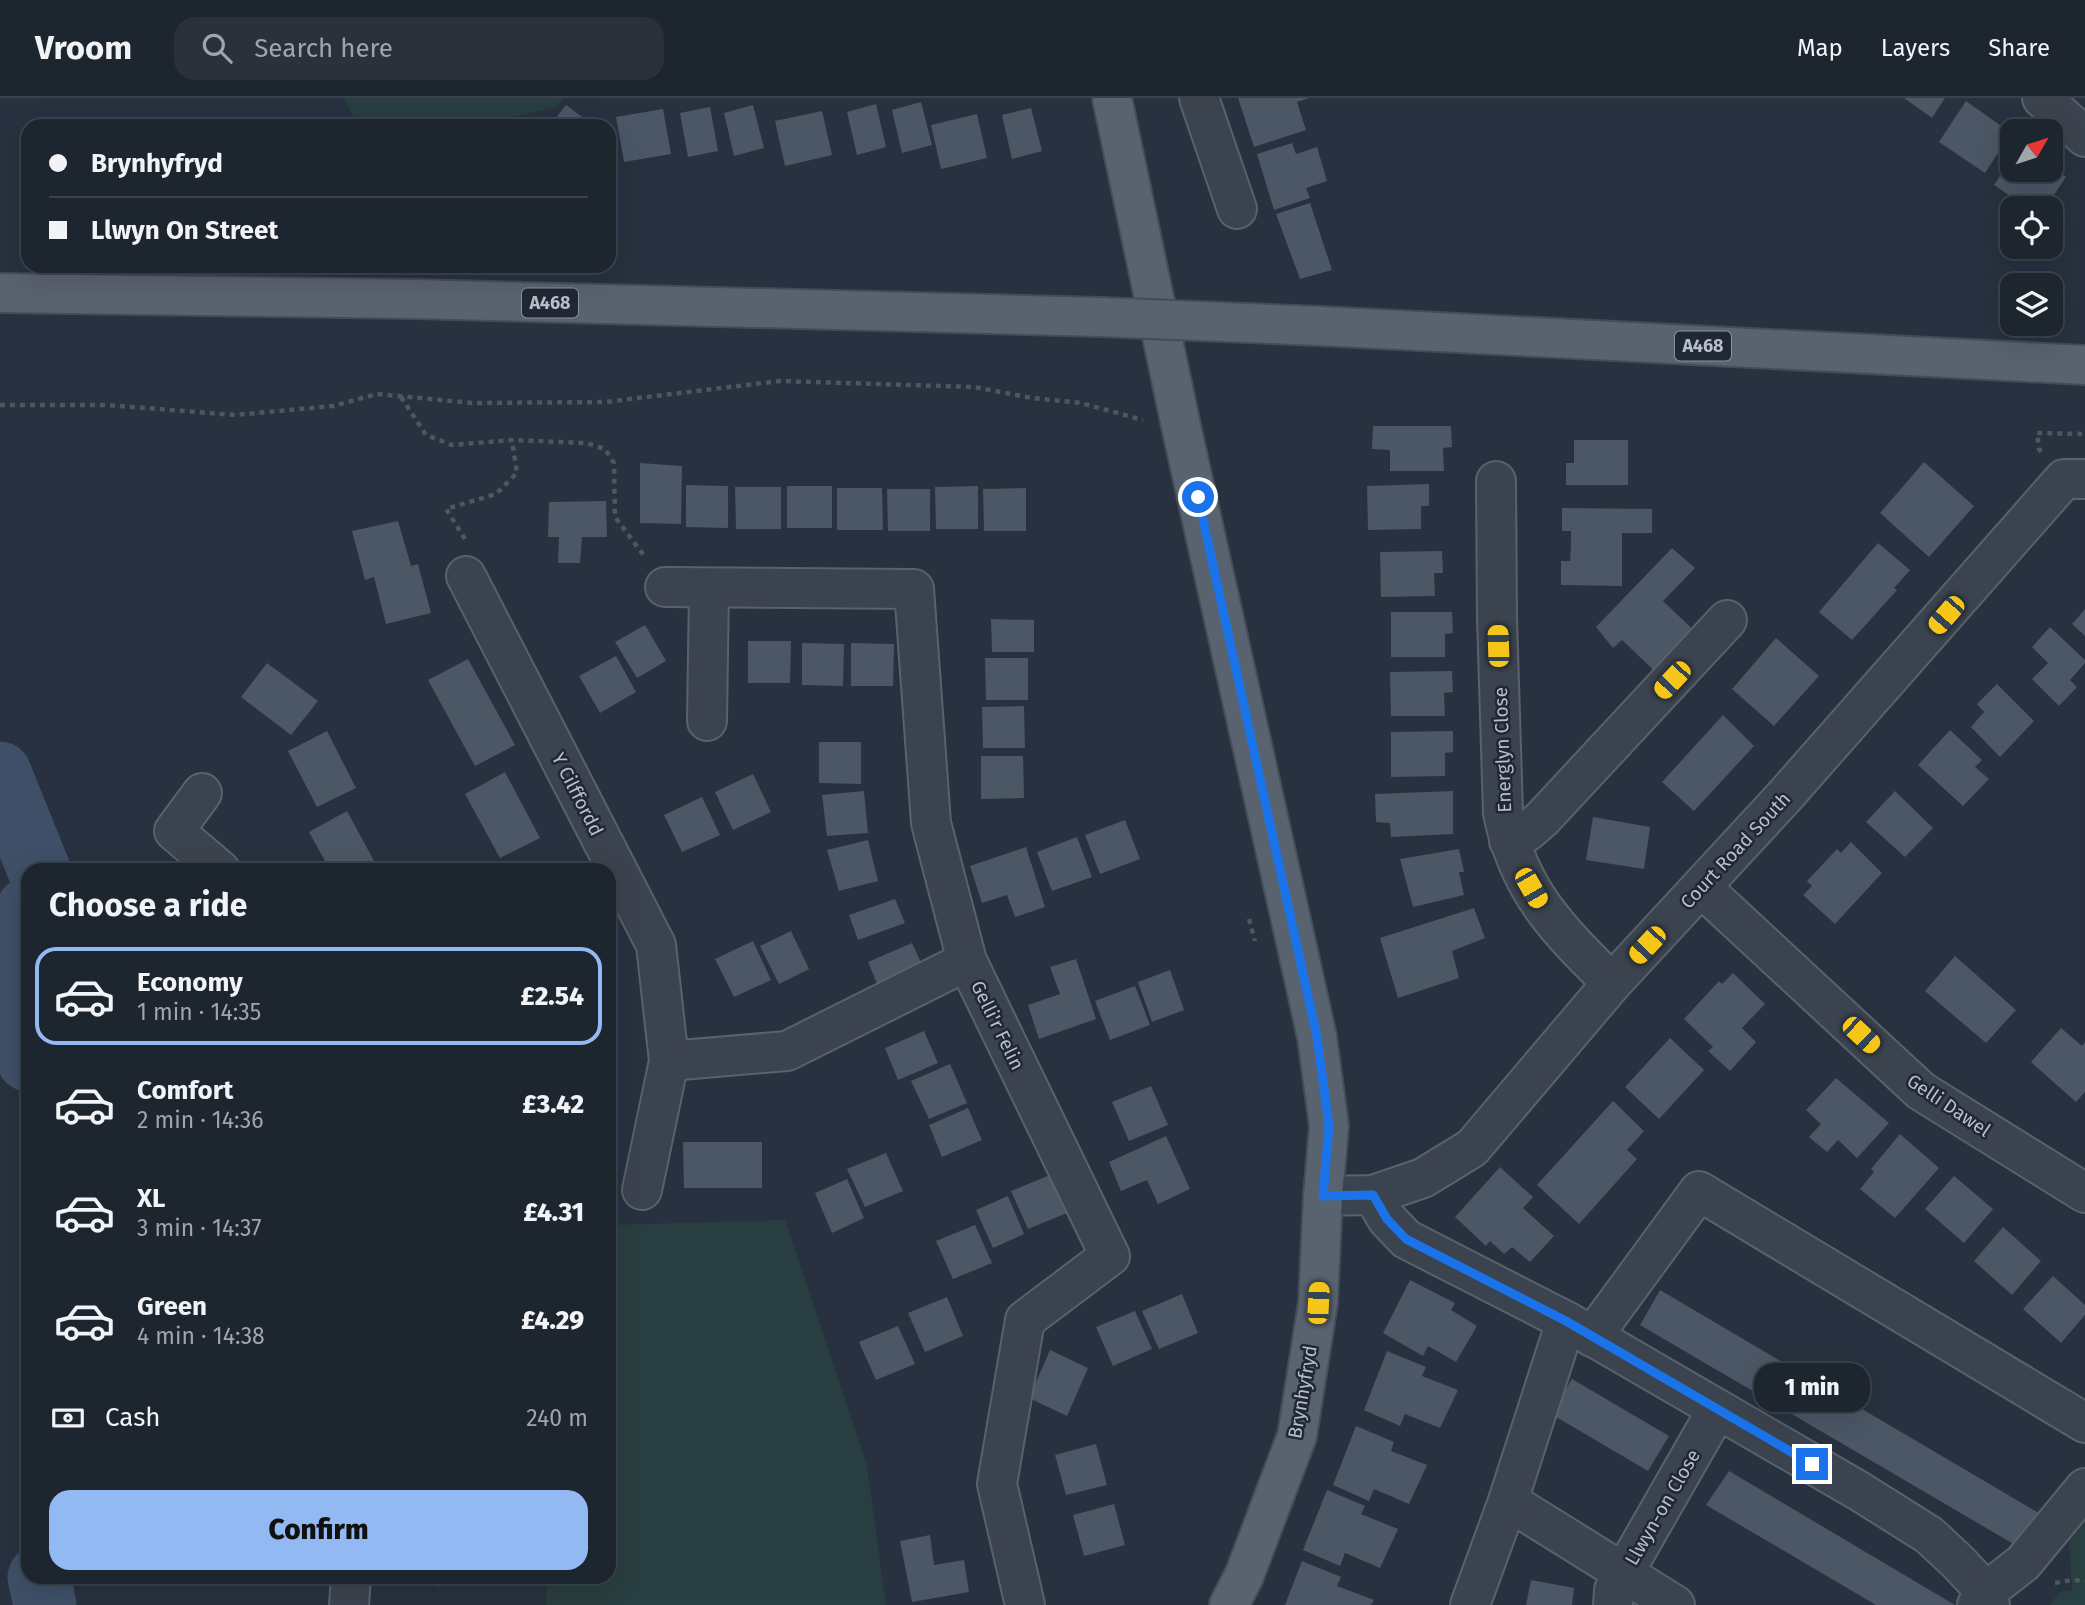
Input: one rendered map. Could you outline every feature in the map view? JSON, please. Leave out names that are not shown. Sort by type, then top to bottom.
[{"type":"main road","name":"Brynhyfryd","points":[[1112,98],[1166,424],[1317,1037],[1329,1126],[1318,1303],[1297,1436],[1244,1576],[1229,1605]]},
{"type":"main road","name":"A468","points":[[0,293],[401,299],[1100,317],[2085,365]]},
{"type":"street","points":[[1199,98],[1237,208]]},
{"type":"street","points":[[2042,98],[2085,137]]},
{"type":"street","name":"Energlyn Close","points":[[1496,481],[1503,813],[1509,841],[1518,867],[1543,910],[1573,945],[1612,983]]},
{"type":"street","name":"Court Road South","points":[[1323,1196],[1373,1195],[1423,1178],[1472,1148],[1612,983],[1929,634],[2078,487]]},
{"type":"street","name":"Y Cilffordd","points":[[468,562],[616,863]]},
{"type":"street","name":"Gelli'r Felin","points":[[665,587],[914,589],[931,823],[967,961],[1110,1256],[1025,1320],[997,1485],[1025,1605]]},
{"type":"street","points":[[707,721],[709,588]]},
{"type":"street","points":[[1509,841],[1527,832],[1542,819],[1727,620]]},
{"type":"street","points":[[202,793],[174,831],[212,863]]},
{"type":"street","name":"Y Cilffordd","points":[[616,864],[656,945],[669,1061],[642,1189]]},
{"type":"street","name":"Gelli Dawel","points":[[1701,887],[1921,1091],[2085,1193]]},
{"type":"street","points":[[669,1061],[788,1051],[967,961]]},
{"type":"street","points":[[1470,1605],[1508,1501],[1579,1329],[1699,1191],[2085,1423]]},
{"type":"street","points":[[1373,1195],[1387,1219],[1406,1239],[1579,1329],[1859,1491],[1929,1535],[1958,1562],[1984,1601],[2023,1563],[2085,1488]]},
{"type":"street","name":"Llwyn-on Close","points":[[1619,1589],[1717,1410]]},
{"type":"street","points":[[1508,1501],[1619,1589],[1675,1605]]},
{"type":"street","points":[[349,1605],[350,1584]]},
{"type":"path","points":[[0,405],[107,405],[234,415],[333,406],[377,394],[472,403],[605,402],[780,381],[974,387],[1032,398],[1082,403],[1166,424]]},
{"type":"path","points":[[401,397],[426,435],[452,445],[512,440],[586,443],[605,449],[614,463],[615,517],[665,587]]},
{"type":"path","points":[[468,562],[446,509],[496,494],[517,473],[512,440]]},
{"type":"path","points":[[1248,910],[1257,947]]},
{"type":"green space","points":[[343,98],[564,98],[556,107],[502,119],[355,119]]},
{"type":"green space","points":[[785,1220],[867,1465],[886,1605],[546,1605],[546,1584],[616,1584],[616,1225]]},
{"type":"green space","points":[[2085,1508],[2085,1605],[2050,1605],[2059,1592],[2072,1590],[2068,1525]]},
{"type":"building","points":[[1238,98],[1309,98],[1297,102],[1306,130],[1254,147]]},
{"type":"building","points":[[1904,98],[1945,98],[1932,118]]},
{"type":"building","points":[[1966,101],[2000,125],[2000,150],[1985,173],[1939,142]]},
{"type":"building","points":[[921,102],[932,145],[902,153],[892,110]]},
{"type":"building","points":[[876,104],[886,147],[857,155],[847,112]]},
{"type":"building","points":[[566,105],[585,119],[555,119]]},
{"type":"building","points":[[753,105],[764,148],[734,156],[724,113]]},
{"type":"building","points":[[710,107],[718,151],[688,157],[680,113]]},
{"type":"building","points":[[1031,108],[1042,151],[1012,159],[1002,115]]},
{"type":"building","points":[[663,109],[671,154],[624,162],[616,117]]},
{"type":"building","points":[[822,111],[832,155],[785,166],[775,121]]},
{"type":"building","points":[[977,114],[987,158],[941,169],[931,125]]},
{"type":"building","points":[[1292,143],[1296,154],[1317,147],[1327,181],[1306,188],[1310,198],[1274,210],[1257,154]]},
{"type":"building","points":[[2000,176],[2000,182],[2063,182],[2053,196],[2010,196],[1994,185]]},
{"type":"building","points":[[1310,203],[1332,270],[1300,279],[1276,214]]},
{"type":"building","points":[[1373,426],[1451,426],[1452,447],[1443,448],[1444,471],[1390,471],[1390,450],[1372,449]]},
{"type":"building","points":[[1574,440],[1628,440],[1628,485],[1566,485],[1566,463],[1574,463]]},
{"type":"building","points":[[1924,462],[1974,506],[1929,557],[1880,513]]},
{"type":"building","points":[[640,463],[682,466],[681,524],[640,523]]},
{"type":"building","points":[[1429,484],[1429,506],[1421,506],[1421,529],[1368,530],[1367,486]]},
{"type":"building","points":[[686,485],[728,486],[728,528],[686,527]]},
{"type":"building","points":[[787,486],[832,486],[832,528],[787,528]]},
{"type":"building","points":[[978,486],[978,529],[936,529],[935,487]]},
{"type":"building","points":[[735,487],[781,487],[781,529],[736,529]]},
{"type":"building","points":[[837,488],[882,488],[883,530],[837,530]]},
{"type":"building","points":[[1026,488],[1026,531],[984,531],[983,489]]},
{"type":"building","points":[[887,489],[930,489],[930,531],[888,531]]},
{"type":"building","points":[[606,501],[607,537],[582,537],[580,563],[558,563],[559,537],[548,537],[549,502]]},
{"type":"building","points":[[1562,508],[1652,509],[1652,533],[1622,533],[1622,586],[1561,585],[1561,561],[1570,561],[1571,545],[1571,531],[1562,531]]},
{"type":"building","points":[[398,521],[411,566],[418,564],[431,613],[386,624],[374,577],[365,580],[352,531]]},
{"type":"building","points":[[1878,543],[1910,570],[1894,588],[1897,590],[1852,640],[1819,612]]},
{"type":"building","points":[[1672,548],[1695,568],[1663,601],[1702,638],[1662,678],[1622,640],[1613,648],[1596,627]]},
{"type":"building","points":[[1442,551],[1443,573],[1434,573],[1435,596],[1381,597],[1380,552]]},
{"type":"building","points":[[2085,609],[2085,636],[2072,624]]},
{"type":"building","points":[[1391,612],[1452,612],[1453,633],[1445,634],[1445,657],[1391,657]]},
{"type":"building","points":[[991,619],[1034,620],[1034,652],[992,652]]},
{"type":"building","points":[[645,625],[666,661],[637,678],[615,642]]},
{"type":"building","points":[[2050,627],[2085,660],[2070,680],[2077,687],[2059,706],[2032,679],[2048,663],[2032,647]]},
{"type":"building","points":[[1776,638],[1819,676],[1774,726],[1732,689]]},
{"type":"building","points":[[748,641],[791,641],[790,683],[748,683]]},
{"type":"building","points":[[802,643],[844,644],[843,686],[802,685]]},
{"type":"building","points":[[851,643],[894,644],[893,686],[851,686]]},
{"type":"building","points":[[616,656],[636,692],[600,713],[579,676]]},
{"type":"building","points":[[985,658],[1028,658],[1028,700],[986,700]]},
{"type":"building","points":[[468,659],[515,745],[475,766],[428,680]]},
{"type":"building","points":[[267,663],[318,701],[291,735],[241,697]]},
{"type":"building","points":[[1452,671],[1453,692],[1444,693],[1445,716],[1391,716],[1390,672]]},
{"type":"building","points":[[1997,684],[2034,721],[2000,757],[1971,727],[1984,712],[1977,704]]},
{"type":"building","points":[[1024,706],[1025,748],[983,748],[982,707]]},
{"type":"building","points":[[1723,715],[1754,746],[1694,811],[1662,782]]},
{"type":"building","points":[[1950,730],[1982,760],[1975,767],[1989,779],[1963,806],[1918,765]]},
{"type":"building","points":[[327,731],[356,788],[317,807],[288,751]]},
{"type":"building","points":[[1453,731],[1453,752],[1445,753],[1445,776],[1391,777],[1391,732]]},
{"type":"building","points":[[819,742],[861,742],[861,784],[819,783]]},
{"type":"building","points":[[981,756],[1023,756],[1024,798],[981,799]]},
{"type":"building","points":[[505,772],[540,838],[500,858],[465,794]]},
{"type":"building","points":[[753,774],[771,812],[733,830],[715,792]]},
{"type":"building","points":[[864,791],[868,833],[827,836],[822,795]]},
{"type":"building","points":[[1453,791],[1453,834],[1391,837],[1390,823],[1376,822],[1375,794]]},
{"type":"building","points":[[1895,791],[1933,828],[1905,857],[1866,822]]},
{"type":"building","points":[[702,797],[720,835],[682,852],[664,815]]},
{"type":"building","points":[[347,811],[375,863],[326,863],[309,832]]},
{"type":"building","points":[[1593,817],[1650,827],[1644,869],[1586,860]]},
{"type":"building","points":[[1125,820],[1140,859],[1100,874],[1085,835]]},
{"type":"building","points":[[1077,837],[1092,877],[1052,891],[1037,852]]},
{"type":"building","points":[[868,840],[878,881],[839,891],[827,850]]},
{"type":"building","points":[[1851,842],[1882,873],[1835,924],[1803,895],[1812,886],[1807,881],[1837,849],[1841,853]]},
{"type":"building","points":[[1026,847],[1045,907],[1015,917],[1007,895],[982,903],[970,866]]},
{"type":"building","points":[[1459,849],[1464,872],[1459,872],[1464,895],[1413,907],[1400,859]]},
{"type":"building","points":[[895,899],[905,923],[858,940],[849,915]]},
{"type":"building","points":[[1474,908],[1485,938],[1452,951],[1459,978],[1398,998],[1380,938]]},
{"type":"building","points":[[791,931],[809,969],[779,984],[760,946]]},
{"type":"building","points":[[753,941],[771,980],[734,997],[715,959]]},
{"type":"building","points":[[912,943],[923,967],[878,986],[868,962]]},
{"type":"building","points":[[1955,956],[2016,1010],[1986,1043],[1925,991]]},
{"type":"building","points":[[1076,959],[1096,1019],[1039,1039],[1028,1005],[1060,994],[1050,967]]},
{"type":"building","points":[[1170,970],[1184,1010],[1152,1022],[1138,982]]},
{"type":"building","points":[[1733,973],[1765,1004],[1742,1028],[1756,1042],[1730,1071],[1708,1051],[1713,1047],[1684,1019],[1719,981],[1722,984]]},
{"type":"building","points":[[616,980],[617,980],[616,1079]]},
{"type":"building","points":[[1135,986],[1150,1025],[1110,1040],[1095,1001]]},
{"type":"building","points":[[2061,1028],[2082,1046],[2085,1042],[2085,1092],[2076,1102],[2031,1062]]},
{"type":"building","points":[[924,1031],[938,1063],[898,1080],[885,1048]]},
{"type":"building","points":[[1670,1038],[1704,1070],[1659,1119],[1625,1087]]},
{"type":"building","points":[[950,1064],[967,1103],[929,1119],[911,1081]]},
{"type":"building","points":[[1836,1078],[1889,1123],[1857,1158],[1838,1140],[1827,1152],[1809,1137],[1821,1124],[1806,1110]]},
{"type":"building","points":[[1151,1086],[1168,1125],[1129,1141],[1112,1102]]},
{"type":"building","points":[[1613,1101],[1644,1131],[1627,1150],[1637,1159],[1579,1224],[1537,1185]]},
{"type":"building","points":[[968,1108],[982,1140],[942,1157],[929,1125]]},
{"type":"building","points":[[1900,1134],[1939,1168],[1895,1218],[1860,1189],[1874,1172],[1871,1169]]},
{"type":"building","points":[[1166,1136],[1190,1189],[1158,1204],[1147,1180],[1121,1191],[1109,1162]]},
{"type":"building","points":[[683,1142],[762,1142],[762,1188],[684,1188]]},
{"type":"building","points":[[886,1153],[903,1191],[865,1207],[847,1169]]},
{"type":"building","points":[[1500,1167],[1533,1197],[1523,1208],[1554,1236],[1530,1262],[1512,1247],[1504,1254],[1490,1241],[1486,1246],[1455,1217]]},
{"type":"building","points":[[1050,1175],[1067,1213],[1028,1229],[1011,1191]]},
{"type":"building","points":[[1954,1176],[1993,1209],[1964,1243],[1925,1209]]},
{"type":"building","points":[[847,1179],[864,1218],[832,1233],[815,1193]]},
{"type":"building","points":[[1008,1196],[1024,1234],[993,1248],[976,1210]]},
{"type":"building","points":[[975,1225],[992,1263],[953,1279],[936,1241]]},
{"type":"building","points":[[2003,1227],[2041,1261],[2012,1295],[1974,1261]]},
{"type":"building","points":[[2053,1276],[2085,1305],[2085,1315],[2061,1343],[2023,1309]]},
{"type":"building","points":[[1410,1280],[1455,1303],[1451,1310],[1477,1326],[1456,1362],[1428,1346],[1423,1356],[1383,1333]]},
{"type":"building","points":[[1660,1290],[2042,1515],[2022,1549],[1640,1325]]},
{"type":"building","points":[[1182,1294],[1198,1333],[1159,1349],[1142,1311]]},
{"type":"building","points":[[947,1297],[963,1336],[925,1352],[908,1313]]},
{"type":"building","points":[[1135,1311],[1152,1349],[1113,1366],[1096,1327]]},
{"type":"building","points":[[898,1326],[915,1364],[876,1380],[859,1342]]},
{"type":"building","points":[[1050,1350],[1088,1368],[1067,1416],[1029,1398]]},
{"type":"building","points":[[1387,1351],[1426,1367],[1422,1376],[1458,1390],[1440,1428],[1405,1414],[1400,1426],[1364,1410]]},
{"type":"building","points":[[1572,1379],[1669,1436],[1648,1471],[1551,1414]]},
{"type":"building","points":[[1356,1426],[1394,1442],[1391,1451],[1427,1465],[1409,1504],[1374,1489],[1369,1501],[1333,1485]]},
{"type":"building","points":[[1096,1444],[1107,1485],[1066,1495],[1055,1455]]},
{"type":"building","points":[[1729,1471],[1955,1605],[1876,1605],[1706,1505]]},
{"type":"building","points":[[1327,1490],[1365,1506],[1361,1514],[1398,1529],[1380,1568],[1345,1553],[1340,1566],[1303,1550]]},
{"type":"building","points":[[1114,1504],[1125,1545],[1084,1556],[1073,1515]]},
{"type":"building","points":[[930,1535],[934,1565],[964,1560],[969,1592],[912,1602],[900,1541]]},
{"type":"building","points":[[1302,1561],[1341,1577],[1337,1586],[1374,1600],[1371,1605],[1285,1605]]},
{"type":"building","points":[[1531,1580],[1574,1588],[1572,1605],[1526,1605]]},
{"type":"waterway","points":[[0,773],[36,863]]},
{"type":"waterway","points":[[21,934],[7,1019],[21,1046]]},
{"type":"waterway","points":[[40,1584],[45,1605]]},
{"type":"route","points":[[1198,497],[1317,1037],[1329,1126],[1323,1196],[1373,1195],[1387,1219],[1406,1239],[1566,1321],[1812,1464]]}]
